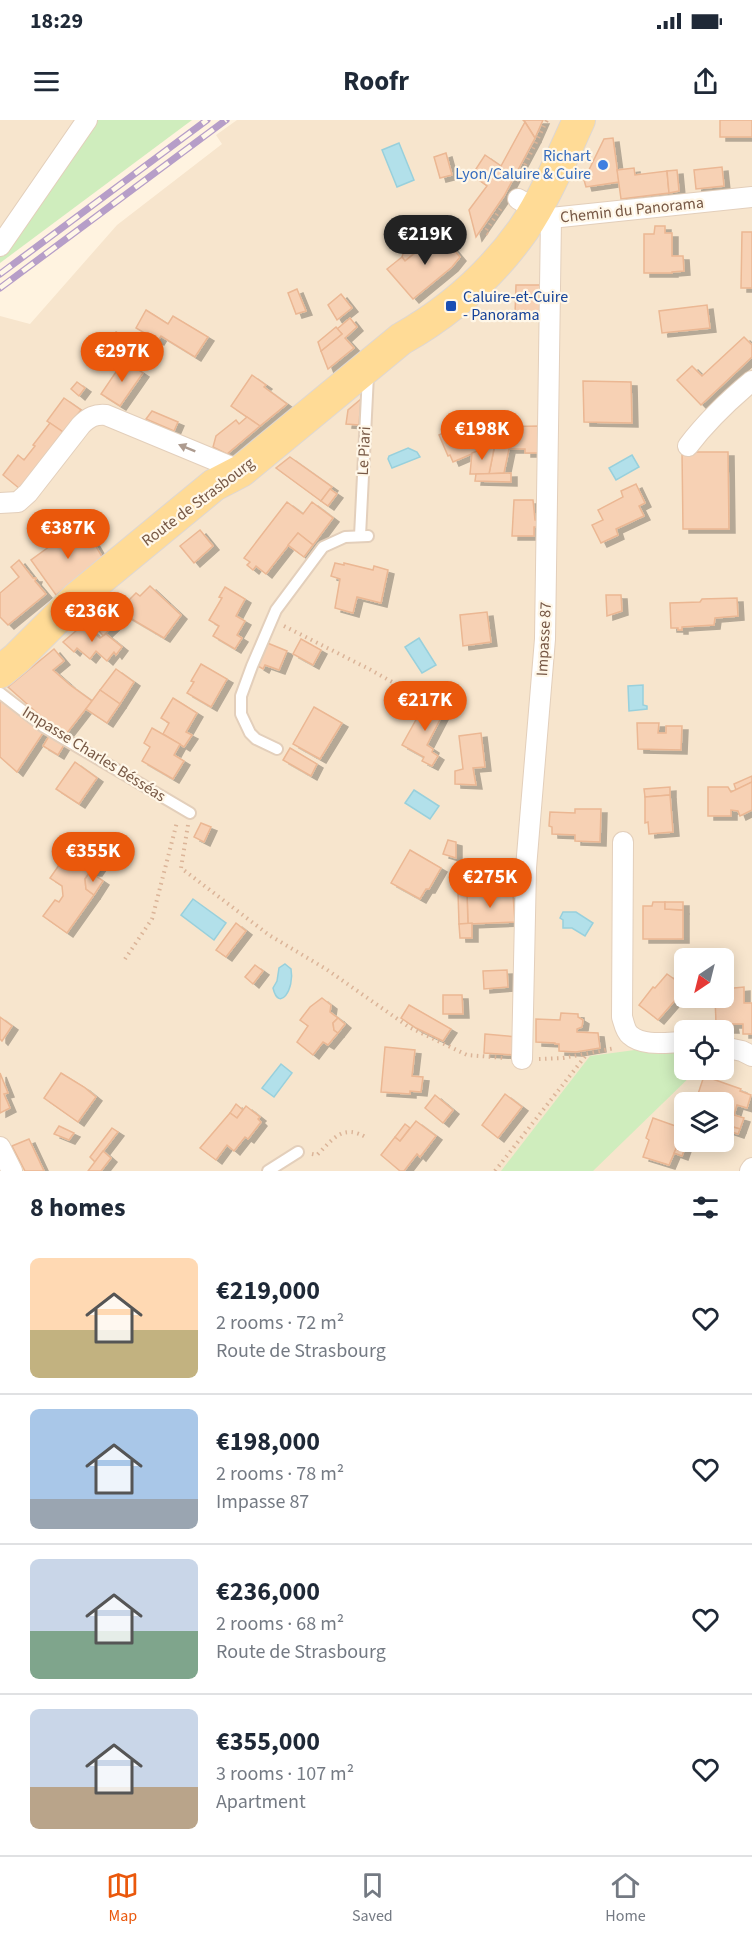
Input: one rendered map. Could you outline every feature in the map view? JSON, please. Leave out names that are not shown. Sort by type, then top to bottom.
[{"type":"main road","name":"Route de Strasbourg","points":[[535,209],[560,120]]},
{"type":"main road","name":"Route de Strasbourg","points":[[0,672],[77,598],[214,485],[241,471],[402,339],[428,324],[470,290],[502,256],[523,229],[579,120]]},
{"type":"street","points":[[0,246],[87,120]]},
{"type":"street","name":"Chemin du Panorama","points":[[535,209],[752,197]]},
{"type":"street","name":"Impasse 87","points":[[522,1059],[526,868],[545,639],[535,209]]},
{"type":"street","points":[[688,446],[709,419],[752,381]]},
{"type":"street","points":[[0,503],[18,502],[81,425],[96,414],[106,415],[241,471]]},
{"type":"street","points":[[623,842],[622,1017],[631,1036],[646,1042],[674,1042]]},
{"type":"street","points":[[734,1049],[752,1056]]},
{"type":"street","points":[[0,1147],[12,1171]]},
{"type":"lane","name":"Le Piari","points":[[271,620],[322,547],[345,537],[364,536],[369,366]]},
{"type":"lane","points":[[271,620],[240,696],[240,714],[250,733],[256,739],[277,750]]},
{"type":"lane","name":"Impasse Charles Bésséas","points":[[0,693],[44,727],[185,810]]},
{"type":"lane","points":[[268,1171],[298,1152]]},
{"type":"path","points":[[271,620],[403,688]]},
{"type":"path","points":[[185,810],[180,868],[269,935],[326,969],[409,1027],[467,1055],[522,1059],[563,1058],[646,1042]]},
{"type":"path","points":[[125,959],[152,919],[185,810]]},
{"type":"path","points":[[495,1171],[588,1053]]},
{"type":"path","points":[[298,1152],[317,1155],[344,1132],[352,1131],[367,1138]]},
{"type":"shaded area","points":[[0,120],[85,120],[0,246]]},
{"type":"shaded area","points":[[237,120],[752,120],[752,1171],[0,1171],[0,316],[30,324],[117,225],[222,144],[216,135]]},
{"type":"green space","points":[[85,120],[192,120],[0,263],[0,246]]},
{"type":"green space","points":[[657,1047],[674,1047],[674,1080],[687,1080],[593,1171],[501,1171],[590,1056]]},
{"type":"water","points":[[399,143],[414,180],[397,187],[382,150]]},
{"type":"water","points":[[408,448],[417,452],[420,457],[392,468],[389,456]]},
{"type":"water","points":[[632,455],[639,467],[616,480],[609,468]]},
{"type":"water","points":[[419,638],[436,665],[422,673],[405,647]]},
{"type":"water","points":[[643,685],[643,705],[647,706],[647,709],[629,711],[628,686]]},
{"type":"water","points":[[414,790],[439,806],[430,819],[405,803]]},
{"type":"water","points":[[193,899],[226,923],[214,940],[181,915]]},
{"type":"water","points":[[563,912],[576,912],[593,923],[585,936],[572,928],[563,928],[563,920],[560,918]]},
{"type":"water","points":[[285,964],[291,969],[291,984],[286,995],[279,998],[273,988],[277,981],[279,968]]},
{"type":"water","points":[[281,1064],[292,1073],[274,1097],[262,1088]]},
{"type":"building","points":[[523,120],[543,120],[535,138],[525,122]]},
{"type":"building","points":[[720,120],[752,120],[752,137],[720,137]]},
{"type":"building","points":[[525,122],[535,138],[504,196],[476,237],[469,210],[487,186],[472,175],[485,155],[501,166]]},
{"type":"building","points":[[613,138],[619,182],[586,187],[584,180],[604,139]]},
{"type":"building","points":[[446,153],[452,175],[440,178],[434,157]]},
{"type":"building","points":[[722,167],[724,186],[696,189],[694,170]]},
{"type":"building","points":[[634,168],[635,175],[667,171],[669,193],[621,199],[617,170]]},
{"type":"building","points":[[677,170],[679,191],[669,193],[667,171]]},
{"type":"building","points":[[655,226],[665,226],[665,233],[672,233],[672,256],[683,256],[684,271],[644,273],[644,234],[654,234]]},
{"type":"building","points":[[430,231],[434,237],[405,261],[402,257],[404,250]]},
{"type":"building","points":[[742,232],[752,232],[752,288],[741,288]]},
{"type":"building","points":[[440,233],[460,257],[452,267],[413,299],[387,269],[402,257],[405,261]]},
{"type":"building","points":[[516,285],[545,285],[544,314],[515,314]]},
{"type":"building","points":[[297,289],[306,311],[296,314],[288,293]]},
{"type":"building","points":[[341,294],[352,308],[337,320],[328,305]]},
{"type":"building","points":[[707,305],[710,328],[662,333],[659,311]]},
{"type":"building","points":[[146,310],[168,324],[173,316],[208,337],[195,357],[161,336],[158,341],[136,328]]},
{"type":"building","points":[[350,318],[357,327],[345,338],[354,348],[328,369],[321,351],[342,334],[337,329]]},
{"type":"building","points":[[336,327],[342,334],[321,351],[318,342]]},
{"type":"building","points":[[116,332],[135,344],[124,360],[105,347]]},
{"type":"building","points":[[744,337],[752,345],[752,357],[701,405],[677,380],[692,366],[702,376]]},
{"type":"building","points":[[124,360],[143,373],[120,406],[101,394]]},
{"type":"building","points":[[252,375],[287,404],[260,426],[231,406]]},
{"type":"building","points":[[583,381],[631,382],[632,423],[584,422]]},
{"type":"building","points":[[77,382],[85,388],[79,396],[71,389]]},
{"type":"building","points":[[64,398],[81,410],[63,432],[47,421]]},
{"type":"building","points":[[361,399],[359,425],[346,424],[348,410]]},
{"type":"building","points":[[152,411],[178,422],[174,431],[146,419]]},
{"type":"building","points":[[247,417],[260,426],[227,454],[213,447],[216,436],[236,420],[239,424]]},
{"type":"building","points":[[50,423],[63,432],[20,489],[3,475],[18,455],[24,460]]},
{"type":"building","points":[[466,423],[473,440],[479,437],[476,433],[487,428],[489,432],[495,430],[495,444],[453,462],[439,435]]},
{"type":"building","points":[[539,426],[540,453],[525,453],[525,449],[509,449],[504,473],[489,474],[495,444],[495,427]]},
{"type":"building","points":[[495,444],[489,474],[470,474],[472,453]]},
{"type":"building","points":[[682,452],[728,452],[729,529],[683,529]]},
{"type":"building","points":[[290,457],[332,487],[321,501],[276,468]]},
{"type":"building","points":[[511,473],[511,482],[475,481],[476,474]]},
{"type":"building","points":[[636,484],[645,503],[639,506],[644,516],[616,529],[618,535],[601,543],[592,525],[603,520],[598,510],[623,497],[621,491]]},
{"type":"building","points":[[330,489],[337,494],[328,506],[321,501]]},
{"type":"building","points":[[514,500],[533,500],[535,520],[540,520],[540,527],[534,527],[534,536],[512,536]]},
{"type":"building","points":[[287,502],[303,514],[312,502],[333,518],[313,545],[298,533],[266,574],[256,566],[253,570],[247,565],[250,562],[244,558]]},
{"type":"building","points":[[79,525],[104,560],[56,595],[31,560]]},
{"type":"building","points":[[200,530],[213,546],[194,563],[180,546]]},
{"type":"building","points":[[298,533],[313,545],[304,557],[288,545]]},
{"type":"building","points":[[19,560],[33,578],[36,578],[35,581],[46,594],[8,625],[0,617],[0,593],[19,577],[11,567]]},
{"type":"building","points":[[335,563],[373,570],[374,566],[388,570],[381,603],[357,597],[353,613],[335,608],[340,579],[331,576]]},
{"type":"building","points":[[150,586],[181,615],[164,638],[125,615],[103,636],[90,619],[110,603],[116,609],[122,604],[123,606],[136,593],[140,596]]},
{"type":"building","points":[[225,587],[245,599],[236,616],[245,621],[237,635],[242,638],[235,649],[213,636],[219,626],[209,620],[222,598],[219,597]]},
{"type":"building","points":[[606,595],[621,595],[622,611],[607,616]]},
{"type":"building","points":[[737,598],[738,616],[715,618],[714,625],[682,627],[682,630],[671,628],[670,603]]},
{"type":"building","points":[[487,612],[491,642],[463,646],[460,615]]},
{"type":"building","points":[[84,624],[100,638],[106,634],[122,647],[116,655],[114,652],[107,661],[96,651],[90,659],[77,648],[74,652],[63,642]]},
{"type":"building","points":[[301,639],[321,650],[313,665],[293,654]]},
{"type":"building","points":[[265,642],[287,651],[279,670],[265,665],[263,669],[258,666],[258,658]]},
{"type":"building","points":[[54,649],[64,661],[53,670],[92,701],[67,733],[45,720],[8,687]]},
{"type":"building","points":[[201,664],[227,679],[211,707],[187,693]]},
{"type":"building","points":[[116,669],[134,682],[120,704],[100,690]]},
{"type":"building","points":[[100,690],[120,704],[107,723],[86,709]]},
{"type":"building","points":[[0,696],[43,733],[17,772],[0,757]]},
{"type":"building","points":[[173,698],[197,713],[186,732],[192,735],[184,747],[163,734],[169,723],[161,718]]},
{"type":"building","points":[[427,700],[445,710],[427,745],[438,756],[432,766],[422,761],[424,757],[402,745]]},
{"type":"building","points":[[314,707],[342,723],[320,759],[293,744]]},
{"type":"building","points":[[637,723],[659,723],[658,733],[666,733],[666,726],[682,726],[681,750],[638,749]]},
{"type":"building","points":[[152,728],[180,744],[174,755],[184,761],[173,779],[142,761],[150,747],[144,743]]},
{"type":"building","points":[[481,733],[485,767],[473,768],[476,785],[455,784],[455,771],[463,769],[459,736]]},
{"type":"building","points":[[49,736],[64,745],[58,755],[43,746]]},
{"type":"building","points":[[290,748],[317,764],[311,776],[283,760]]},
{"type":"building","points":[[75,762],[97,778],[79,804],[56,789]]},
{"type":"building","points":[[752,776],[752,782],[736,790],[734,784]]},
{"type":"building","points":[[752,782],[752,810],[740,816],[738,811],[731,810],[731,816],[708,816],[708,787],[728,787],[731,792]]},
{"type":"building","points":[[670,787],[670,795],[645,797],[644,789]]},
{"type":"building","points":[[670,795],[673,832],[649,834],[648,822],[645,823],[645,797]]},
{"type":"building","points":[[575,809],[601,809],[600,842],[575,841],[575,835],[552,834],[552,827],[549,826],[550,812],[575,813]]},
{"type":"building","points":[[201,823],[211,827],[204,842],[194,837]]},
{"type":"building","points":[[91,837],[111,851],[107,856],[87,841]]},
{"type":"building","points":[[448,840],[456,842],[456,858],[443,854]]},
{"type":"building","points":[[87,841],[107,856],[96,872],[90,872],[85,879],[86,889],[94,895],[67,933],[43,916],[55,900],[59,902],[63,896],[62,886],[50,878],[66,855],[74,861]]},
{"type":"building","points":[[410,850],[441,868],[429,889],[426,889],[420,899],[391,883]]},
{"type":"building","points":[[90,872],[103,881],[94,895],[86,889],[85,879]]},
{"type":"building","points":[[467,892],[479,892],[480,895],[513,895],[515,922],[468,924]]},
{"type":"building","points":[[458,893],[467,893],[468,924],[459,924]]},
{"type":"building","points":[[653,902],[665,902],[665,909],[683,910],[683,939],[643,939],[643,906],[652,906]]},
{"type":"building","points":[[665,902],[683,902],[683,910],[665,909]]},
{"type":"building","points":[[236,923],[246,931],[226,957],[216,950]]},
{"type":"building","points":[[472,923],[472,938],[460,938],[459,924]]},
{"type":"building","points":[[255,965],[263,971],[253,984],[245,977]]},
{"type":"building","points":[[507,970],[508,987],[484,989],[483,971]]},
{"type":"building","points":[[667,974],[674,979],[674,1002],[658,1020],[639,1005],[653,987],[655,988]]},
{"type":"building","points":[[744,987],[744,1003],[752,1003],[752,1034],[743,1034],[743,1024],[734,1024],[734,1020],[716,1020],[715,1008],[734,1008],[734,988]]},
{"type":"building","points":[[443,995],[462,995],[463,1014],[443,1014]]},
{"type":"building","points":[[322,998],[331,1005],[330,1012],[338,1018],[333,1023],[334,1030],[338,1033],[328,1045],[323,1042],[313,1055],[297,1042],[308,1026],[300,1020],[310,1007]]},
{"type":"building","points":[[409,1005],[451,1029],[443,1041],[401,1018]]},
{"type":"building","points":[[561,1013],[578,1014],[578,1017],[583,1020],[582,1027],[577,1029],[577,1032],[598,1033],[600,1048],[576,1052],[559,1051],[559,1044],[536,1042],[536,1019],[560,1020]]},
{"type":"building","points":[[0,1017],[12,1026],[2,1041],[0,1039]]},
{"type":"building","points":[[338,1018],[345,1024],[338,1033],[334,1030],[333,1023]]},
{"type":"building","points":[[485,1034],[517,1037],[515,1055],[484,1053]]},
{"type":"building","points":[[385,1047],[415,1050],[412,1076],[423,1077],[421,1092],[410,1091],[410,1094],[381,1092]]},
{"type":"building","points":[[0,1073],[8,1093],[4,1094],[10,1108],[0,1113]]},
{"type":"building","points":[[61,1073],[96,1097],[78,1122],[44,1098]]},
{"type":"building","points":[[703,1080],[715,1080],[751,1095],[747,1108],[737,1105],[734,1115],[734,1092],[699,1092]]},
{"type":"building","points":[[505,1094],[522,1107],[498,1138],[482,1125]]},
{"type":"building","points":[[435,1095],[453,1110],[443,1123],[425,1108]]},
{"type":"building","points":[[236,1104],[243,1110],[237,1118],[230,1113]]},
{"type":"building","points":[[246,1106],[260,1117],[258,1119],[261,1122],[248,1139],[245,1137],[234,1151],[227,1145],[216,1160],[200,1148],[230,1113],[237,1118]]},
{"type":"building","points":[[734,1115],[744,1118],[740,1129],[734,1127]]},
{"type":"building","points":[[653,1118],[674,1125],[675,1152],[669,1165],[643,1157],[649,1140],[646,1138]]},
{"type":"building","points":[[416,1121],[436,1136],[420,1157],[417,1154],[404,1171],[400,1171],[381,1155],[395,1137],[400,1141]]},
{"type":"building","points":[[405,1124],[410,1128],[400,1141],[395,1137]]},
{"type":"building","points":[[59,1126],[74,1133],[69,1140],[54,1134]]},
{"type":"building","points":[[734,1127],[740,1129],[738,1134],[734,1133]]},
{"type":"building","points":[[112,1128],[118,1132],[95,1162],[90,1157]]},
{"type":"building","points":[[29,1139],[44,1171],[25,1171],[12,1146]]},
{"type":"building","points":[[103,1151],[111,1158],[101,1171],[88,1171]]},
{"type":"building","points":[[674,1152],[683,1152],[682,1156]]},
{"type":"railway","points":[[0,274],[207,120]]},
{"type":"railway","points":[[0,288],[226,120]]},
{"type":"place","name":"Richart Lyon/Caluire & Cuire","points":[[603,165]]},
{"type":"place","name":"Caluire-et-Cuire - Panorama","points":[[451,306]]}]
